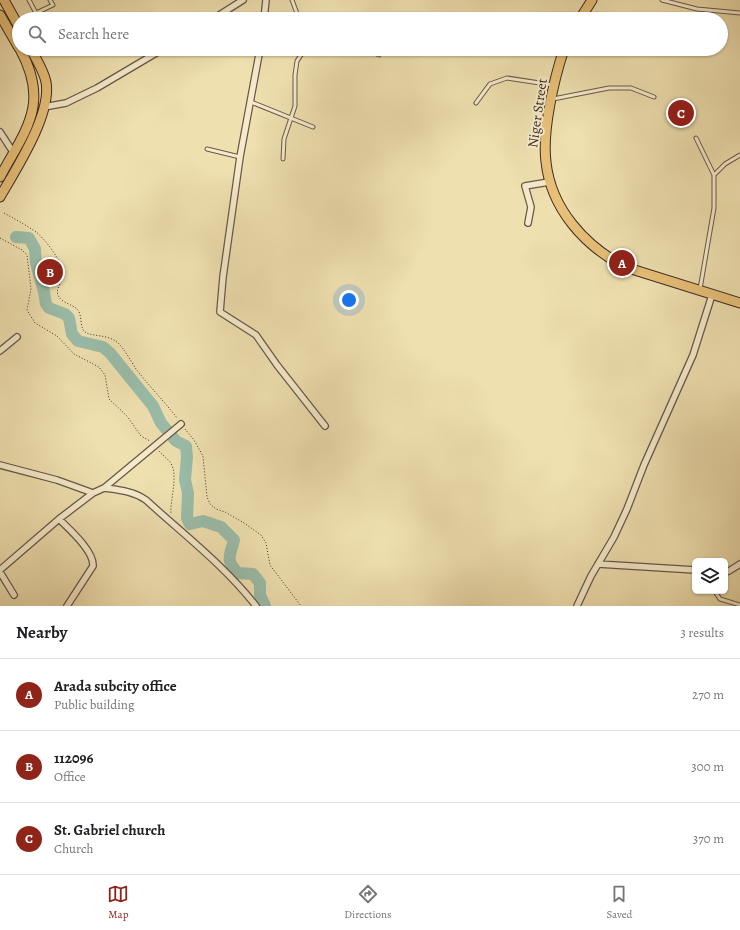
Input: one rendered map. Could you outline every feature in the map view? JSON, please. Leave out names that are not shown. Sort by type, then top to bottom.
[{"type":"main road","points":[[4,0],[12,14]]},
{"type":"main road","points":[[584,12],[592,0]]},
{"type":"main road","points":[[0,14],[12,35]]},
{"type":"main road","points":[[0,177],[31,116],[34,97],[30,56]]},
{"type":"main road","points":[[0,197],[40,124],[44,107],[46,83],[41,70],[31,56]]},
{"type":"main road","name":"Niger Street","points":[[562,56],[552,99],[545,146],[546,163],[550,182],[555,196],[571,223],[586,240],[607,258],[625,267],[740,303]]},
{"type":"street","points":[[224,12],[243,0]]},
{"type":"street","points":[[265,12],[266,0]]},
{"type":"street","points":[[44,107],[66,103],[97,88],[151,56]]},
{"type":"street","points":[[259,56],[240,157],[223,277],[220,312],[256,335],[277,365],[325,426]]},
{"type":"street","points":[[0,132],[13,152]]},
{"type":"street","points":[[528,224],[531,207],[525,186],[550,182]]},
{"type":"street","points":[[577,606],[591,576],[614,537],[627,509],[644,465],[693,355],[712,294]]},
{"type":"street","points":[[0,351],[18,337]]},
{"type":"street","points":[[14,595],[0,571],[59,519],[93,493],[104,488],[181,424]]},
{"type":"street","points":[[0,465],[57,480],[93,493]]},
{"type":"street","points":[[104,488],[125,490],[137,494],[146,500],[214,561],[244,591],[256,606]]},
{"type":"street","points":[[59,519],[88,551],[94,560],[93,566],[67,606]]},
{"type":"street","points":[[598,564],[692,570]]},
{"type":"street","points":[[728,571],[740,564]]},
{"type":"lane","points":[[29,0],[35,12]]},
{"type":"lane","points":[[38,12],[53,5],[50,0]]},
{"type":"lane","points":[[292,0],[296,12]]},
{"type":"lane","points":[[662,0],[697,9],[740,13]]},
{"type":"lane","points":[[283,159],[284,140],[295,106],[295,75],[297,61],[300,56]]},
{"type":"lane","points":[[476,103],[490,84],[507,78],[555,85]]},
{"type":"lane","points":[[552,99],[609,88],[631,88],[654,97]]},
{"type":"lane","points":[[251,102],[313,127]]},
{"type":"lane","points":[[696,138],[714,175],[714,208],[700,290]]},
{"type":"lane","points":[[206,149],[240,157]]},
{"type":"lane","points":[[714,175],[725,164],[740,155]]},
{"type":"lane","points":[[717,594],[720,599],[740,605]]},
{"type":"path","points":[[4,214],[36,233],[54,254],[63,270],[64,275],[58,290],[58,295],[78,309],[83,329],[86,332],[108,336],[118,342],[146,381],[167,404],[194,440],[202,456],[207,497],[210,504],[216,509],[225,512],[244,523],[261,535],[266,543],[270,565],[301,606]]},
{"type":"path","points":[[0,238],[22,250],[26,255],[31,289],[27,310],[35,323],[57,336],[74,354],[99,367],[105,375],[109,399],[127,416],[141,436],[155,446],[171,463],[174,479],[170,507],[171,523]]},
{"type":"waterway","points":[[16,237],[29,238],[35,249],[36,263],[46,304],[49,308],[65,314],[69,318],[72,334],[78,341],[103,347],[110,353],[153,406],[161,423],[176,441],[186,446],[187,457],[185,480],[188,493],[187,518],[190,524],[203,521],[221,527],[234,540],[230,554],[231,565],[238,573],[253,574],[260,583],[260,595],[265,606]]},
{"type":"place","name":"St. Gabriel church","points":[[681,113]]},
{"type":"place","name":"Arada subcity office","points":[[622,263]]},
{"type":"place","name":"112096","points":[[50,272]]}]
